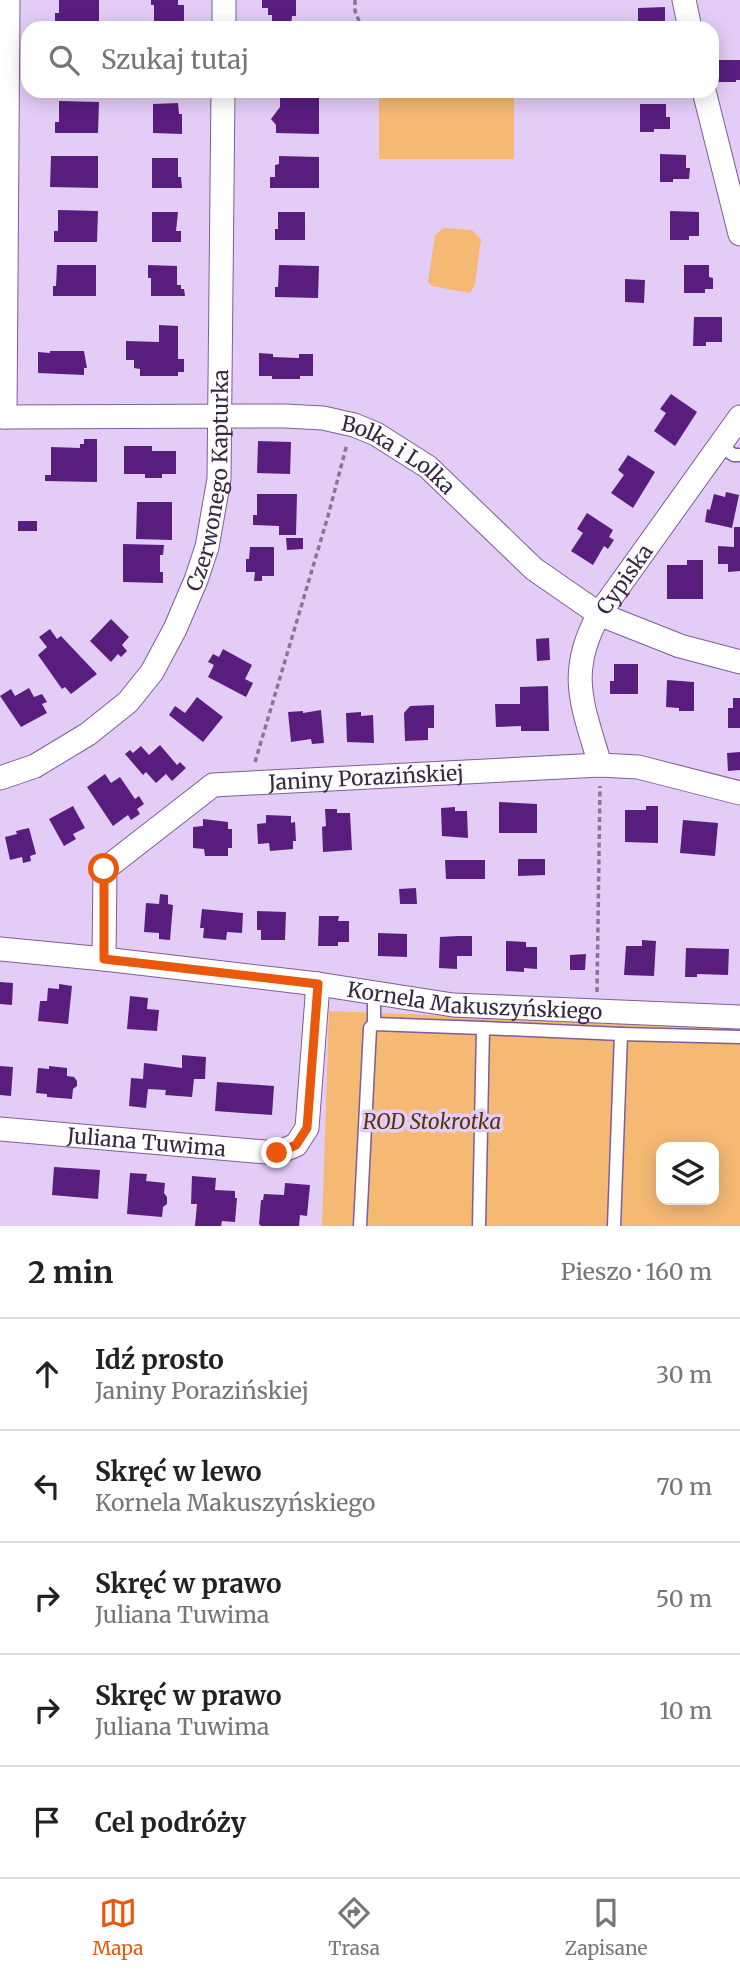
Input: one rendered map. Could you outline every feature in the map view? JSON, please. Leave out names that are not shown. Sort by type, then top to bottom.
[{"type":"street","points":[[2,416],[8,0]]},
{"type":"street","points":[[224,0],[224,21]]},
{"type":"street","points":[[684,0],[688,21]]},
{"type":"street","name":"Czerwonego Kapturka","points":[[0,778],[35,766],[88,734],[128,702],[152,672],[197,580],[207,547],[219,479],[223,98]]},
{"type":"street","points":[[706,98],[740,234]]},
{"type":"street","name":"Bolka i Lolka","points":[[2,416],[323,418],[354,425],[376,434],[428,467],[534,569],[598,614],[680,646],[740,662]]},
{"type":"street","name":"Cypiska","points":[[600,765],[579,689],[580,663],[586,638],[598,614],[730,450],[740,418]]},
{"type":"street","name":"Janiny Porazińskiej","points":[[104,959],[104,869],[213,785],[600,765],[638,767],[740,793]]},
{"type":"street","name":"Kornela Makuszyńskiego","points":[[0,949],[318,984],[453,1005],[740,1017]]},
{"type":"street","name":"Juliana Tuwima","points":[[0,1129],[277,1153],[296,1145],[307,1128],[318,984]]},
{"type":"lane","points":[[360,1226],[374,993]]},
{"type":"lane","points":[[374,1024],[740,1037]]},
{"type":"lane","points":[[479,1226],[483,1028]]},
{"type":"lane","points":[[614,1226],[621,1034]]},
{"type":"path","points":[[355,0],[355,12],[359,21]]},
{"type":"path","points":[[253,782],[253,768],[264,729],[354,425]]},
{"type":"path","points":[[597,1012],[600,765]]},
{"type":"green space","points":[[379,98],[514,98],[514,159],[379,159]]},
{"type":"green space","points":[[444,228],[472,230],[481,239],[475,285],[470,293],[432,286],[428,282],[435,235]]},
{"type":"green space","name":"ROD Stokrotka","points":[[329,1011],[740,1027],[740,1226],[322,1226]]},
{"type":"building","points":[[59,0],[99,0],[99,21],[55,21],[55,13],[59,13]]},
{"type":"building","points":[[151,0],[178,0],[178,5],[184,5],[184,21],[154,21],[154,5],[151,5]]},
{"type":"building","points":[[262,0],[296,0],[296,16],[292,16],[292,21],[272,21],[268,8],[262,8]]},
{"type":"building","points":[[665,7],[665,21],[638,21],[638,8]]},
{"type":"building","points":[[719,60],[740,60],[740,80],[719,82]]},
{"type":"building","points":[[280,98],[319,98],[319,134],[276,133],[276,125],[271,119],[280,107]]},
{"type":"building","points":[[59,101],[99,102],[98,133],[55,133],[55,122],[59,122]]},
{"type":"building","points":[[178,103],[179,114],[182,114],[182,134],[153,133],[153,104]]},
{"type":"building","points":[[640,104],[666,104],[670,129],[640,132]]},
{"type":"building","points":[[660,154],[686,155],[686,168],[690,168],[689,179],[660,182]]},
{"type":"building","points":[[51,156],[98,156],[98,188],[50,187]]},
{"type":"building","points":[[279,156],[319,157],[319,188],[270,188],[270,177],[275,177],[275,165],[279,164]]},
{"type":"building","points":[[152,158],[178,158],[178,177],[181,177],[182,188],[152,188]]},
{"type":"building","points":[[58,210],[98,211],[97,242],[54,242],[54,231],[58,231]]},
{"type":"building","points":[[670,211],[699,212],[699,236],[689,236],[689,240],[670,240]]},
{"type":"building","points":[[152,212],[178,212],[176,231],[181,231],[181,242],[152,242]]},
{"type":"building","points":[[278,212],[305,212],[305,240],[275,240]]},
{"type":"building","points":[[57,265],[96,265],[96,296],[53,296]]},
{"type":"building","points":[[148,265],[177,266],[177,285],[184,289],[185,296],[151,296]]},
{"type":"building","points":[[279,265],[319,266],[318,298],[275,297]]},
{"type":"building","points":[[684,265],[709,265],[713,289],[705,289],[705,293],[684,293]]},
{"type":"building","points":[[625,279],[645,280],[644,303],[625,302]]},
{"type":"building","points":[[694,317],[722,317],[722,342],[706,342],[706,346],[693,346]]},
{"type":"building","points":[[159,325],[178,326],[178,359],[184,359],[184,372],[178,372],[178,376],[140,376],[140,369],[134,368],[134,360],[126,360],[126,341],[159,342]]},
{"type":"building","points":[[84,351],[87,368],[84,368],[84,375],[38,373],[38,352]]},
{"type":"building","points":[[259,353],[273,354],[273,357],[299,358],[299,354],[313,354],[313,376],[272,379],[272,376],[259,376]]},
{"type":"building","points":[[671,394],[697,412],[675,446],[654,431],[666,413],[660,409]]},
{"type":"building","points":[[84,439],[97,439],[97,482],[45,481],[45,475],[51,475],[51,447],[80,448]]},
{"type":"building","points":[[258,441],[291,442],[290,474],[257,473]]},
{"type":"building","points":[[124,446],[152,446],[152,451],[176,451],[176,474],[162,474],[162,478],[145,478],[145,474],[124,474]]},
{"type":"building","points":[[628,455],[655,472],[633,508],[611,493],[624,475],[618,470]]},
{"type":"building","points":[[726,492],[739,495],[732,528],[705,522],[714,494],[725,497]]},
{"type":"building","points":[[257,494],[297,494],[296,535],[279,535],[279,526],[253,525],[253,515],[257,515]]},
{"type":"building","points":[[137,502],[172,502],[172,540],[136,539]]},
{"type":"building","points":[[587,513],[613,530],[609,537],[614,540],[608,549],[604,546],[593,565],[571,551],[583,533],[577,529]]},
{"type":"building","points":[[18,521],[37,521],[37,531],[18,531]]},
{"type":"building","points":[[734,527],[740,527],[740,571],[728,572],[728,564],[718,564],[718,546],[734,547]]},
{"type":"building","points":[[286,538],[303,538],[303,549],[287,550]]},
{"type":"building","points":[[123,544],[164,545],[163,555],[160,555],[163,583],[123,582]]},
{"type":"building","points":[[250,547],[274,547],[274,576],[262,576],[262,581],[254,581],[255,572],[246,572]]},
{"type":"building","points":[[687,560],[703,560],[703,599],[667,599],[667,565],[687,565]]},
{"type":"building","points":[[111,619],[129,637],[122,645],[127,651],[121,657],[118,654],[111,662],[90,641]]},
{"type":"building","points":[[50,629],[57,639],[61,636],[97,674],[71,694],[65,687],[62,689],[38,655],[47,647],[39,637]]},
{"type":"building","points":[[549,638],[550,660],[537,661],[536,639]]},
{"type":"building","points":[[223,649],[252,665],[245,679],[253,683],[246,697],[208,677],[214,665],[208,662],[213,654],[219,657]]},
{"type":"building","points":[[614,664],[638,664],[638,694],[610,694],[610,681],[614,681]]},
{"type":"building","points":[[667,680],[694,682],[694,711],[679,711],[679,708],[666,707]]},
{"type":"building","points":[[548,686],[549,731],[521,731],[521,726],[496,727],[495,704],[520,704],[520,687]]},
{"type":"building","points":[[29,688],[34,697],[42,694],[47,702],[42,704],[47,713],[21,727],[0,696],[11,689],[15,696]]},
{"type":"building","points":[[197,697],[223,717],[203,742],[169,715],[175,706],[185,713]]},
{"type":"building","points":[[733,698],[740,698],[740,728],[728,728],[728,708],[733,708]]},
{"type":"building","points":[[434,705],[434,728],[428,728],[428,740],[405,741],[404,713],[410,706]]},
{"type":"building","points":[[321,710],[324,743],[312,744],[311,739],[291,742],[288,712]]},
{"type":"building","points":[[361,712],[361,716],[373,715],[374,743],[347,742],[346,713]]},
{"type":"building","points":[[160,745],[177,765],[180,762],[186,768],[172,781],[166,774],[156,783],[146,772],[143,775],[125,754],[130,750],[133,753],[141,746],[149,755]]},
{"type":"building","points":[[740,752],[740,770],[728,771],[727,753]]},
{"type":"building","points":[[105,774],[111,783],[120,777],[135,799],[139,796],[144,804],[137,809],[140,814],[131,820],[128,815],[113,826],[87,787]]},
{"type":"building","points":[[499,802],[537,804],[537,833],[499,833]]},
{"type":"building","points":[[73,806],[85,828],[73,834],[76,839],[64,846],[49,819]]},
{"type":"building","points":[[646,806],[658,806],[658,843],[625,842],[625,810],[646,810]]},
{"type":"building","points":[[455,807],[455,811],[467,811],[468,838],[442,836],[441,808]]},
{"type":"building","points":[[325,809],[350,813],[352,850],[323,852],[322,827],[326,826]]},
{"type":"building","points":[[266,815],[291,816],[291,823],[295,822],[296,841],[293,841],[293,849],[270,851],[269,843],[258,844],[257,824],[266,823]]},
{"type":"building","points":[[203,819],[228,822],[228,829],[232,829],[232,848],[228,848],[228,856],[205,856],[204,849],[193,848],[193,827],[203,826]]},
{"type":"building","points":[[683,820],[718,823],[715,856],[680,853]]},
{"type":"building","points":[[29,828],[36,854],[30,856],[31,861],[23,863],[22,857],[10,860],[5,837]]},
{"type":"building","points":[[518,859],[545,859],[545,875],[518,876]]},
{"type":"building","points":[[445,860],[485,860],[485,879],[446,879]]},
{"type":"building","points":[[416,888],[417,904],[400,904],[399,889]]},
{"type":"building","points":[[160,894],[168,895],[168,904],[173,905],[170,940],[159,939],[159,933],[144,932],[146,903],[159,904]]},
{"type":"building","points":[[202,909],[243,913],[242,933],[227,932],[226,940],[203,938],[204,928],[200,928]]},
{"type":"building","points":[[257,911],[286,912],[285,940],[261,940],[261,930],[257,930]]},
{"type":"building","points":[[319,916],[339,916],[338,921],[349,921],[349,942],[338,942],[338,946],[318,946]]},
{"type":"building","points":[[378,933],[407,934],[407,957],[378,956]]},
{"type":"building","points":[[472,936],[472,956],[457,956],[457,969],[439,968],[440,937]]},
{"type":"building","points":[[642,940],[656,941],[654,976],[624,975],[626,946],[642,946]]},
{"type":"building","points":[[506,941],[526,942],[526,947],[537,947],[537,969],[524,968],[524,972],[506,971]]},
{"type":"building","points":[[686,948],[729,949],[728,975],[697,974],[697,977],[685,977]]},
{"type":"building","points":[[586,954],[585,970],[570,970],[570,955]]},
{"type":"building","points":[[0,982],[13,983],[12,1005],[0,1004]]},
{"type":"building","points":[[59,984],[72,986],[68,1024],[38,1021],[40,1001],[47,1001],[48,988],[59,989]]},
{"type":"building","points":[[130,996],[148,998],[147,1009],[159,1010],[157,1031],[127,1029]]},
{"type":"building","points":[[182,1055],[206,1057],[205,1079],[194,1079],[192,1097],[165,1095],[166,1090],[148,1089],[146,1108],[129,1106],[131,1078],[143,1079],[144,1063],[182,1068]]},
{"type":"building","points":[[0,1066],[13,1067],[11,1096],[0,1095]]},
{"type":"building","points":[[49,1066],[67,1068],[67,1076],[74,1077],[77,1081],[72,1099],[47,1097],[47,1094],[36,1093],[38,1068],[49,1069]]},
{"type":"building","points":[[217,1082],[274,1086],[272,1115],[215,1111]]},
{"type":"building","points":[[54,1167],[100,1170],[98,1199],[52,1195]]},
{"type":"building","points":[[130,1173],[147,1174],[146,1181],[165,1183],[167,1204],[163,1207],[162,1217],[127,1214]]},
{"type":"building","points":[[192,1176],[216,1178],[215,1190],[235,1191],[235,1222],[222,1221],[221,1226],[195,1226],[197,1204],[191,1204]]},
{"type":"building","points":[[285,1183],[310,1185],[307,1216],[300,1215],[299,1226],[261,1226],[261,1200],[264,1194],[284,1195]]},
{"type":"route","points":[[104,869],[104,959],[318,984],[307,1128],[296,1145],[277,1153]]}]
